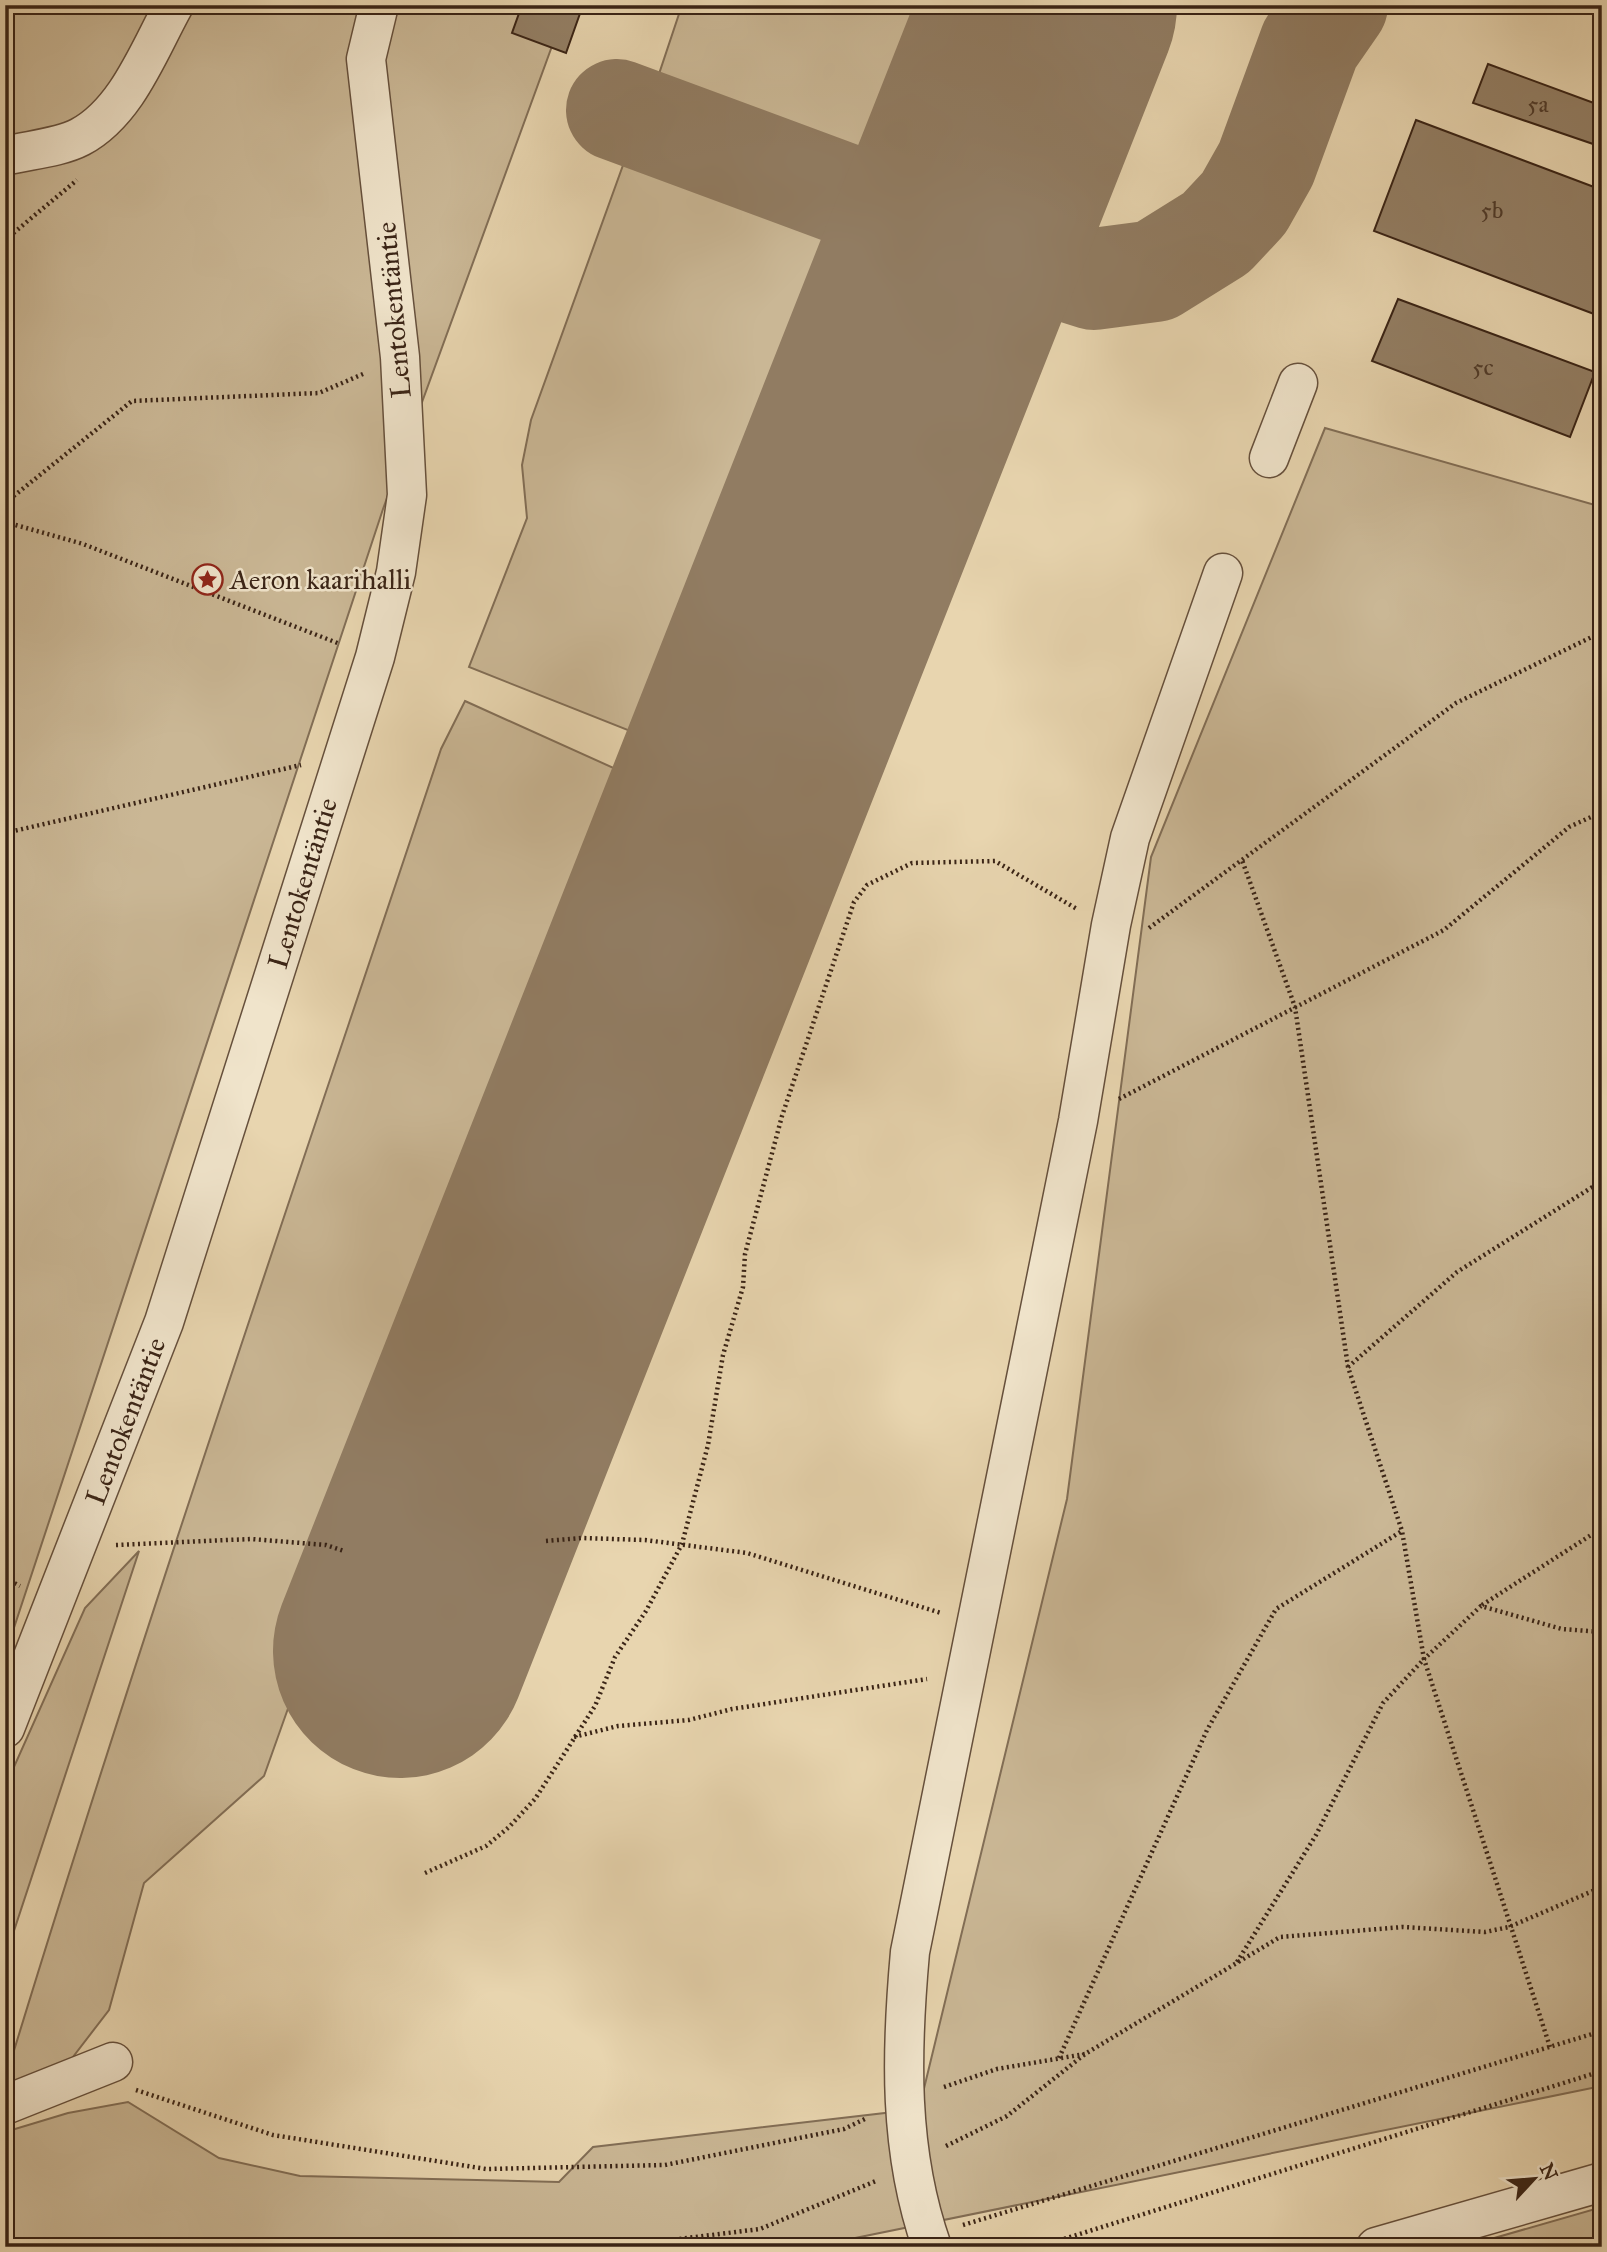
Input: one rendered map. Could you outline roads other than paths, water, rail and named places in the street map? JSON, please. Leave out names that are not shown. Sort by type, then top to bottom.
[{"type":"street","points":[[5,156],[77,138],[104,121],[131,83],[174,5]]},
{"type":"street","name":"Lentokentäntie","points":[[5,1728],[164,1322],[375,657],[396,572],[407,495],[400,357],[366,59],[379,5]]},
{"type":"street","points":[[1269,458],[1298,383]]},
{"type":"street","points":[[930,2241],[912,2164],[904,2100],[903,2032],[910,1952],[1078,1121],[1111,925],[1130,838],[1223,573]]},
{"type":"street","points":[[5,2105],[119,2076]]},
{"type":"street","points":[[1376,2247],[1602,2182]]},
{"type":"place","name":"Aeron kaarihalli","points":[[207,579]]}]
